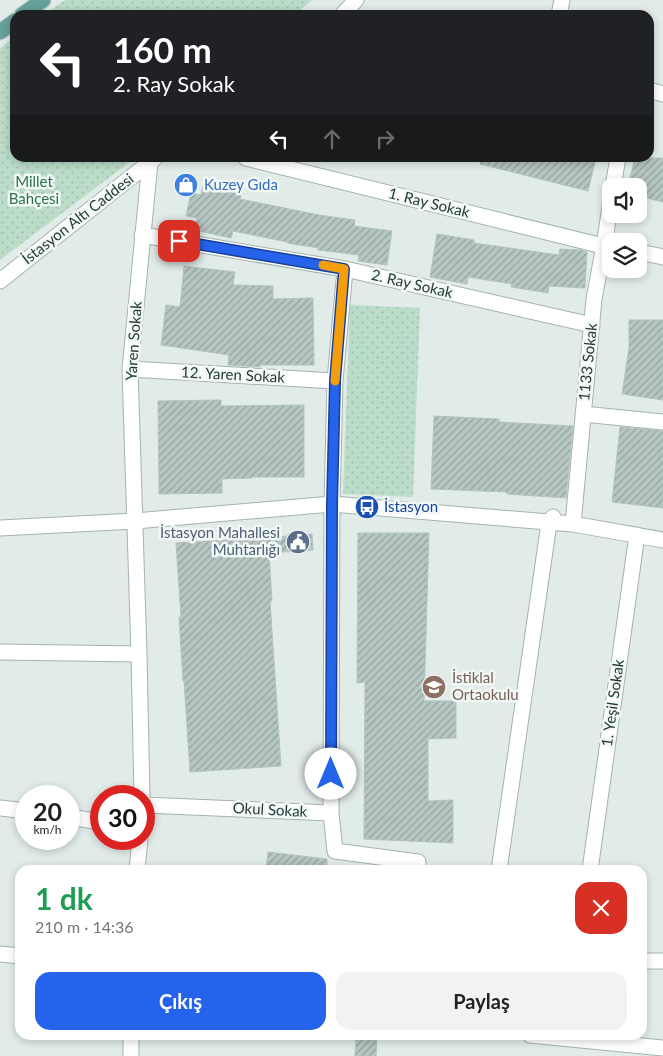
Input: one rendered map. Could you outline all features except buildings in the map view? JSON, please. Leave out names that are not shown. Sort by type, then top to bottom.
[{"type":"main road","points":[[29,10],[43,0]]},
{"type":"main road","points":[[0,32],[10,24]]},
{"type":"street","points":[[347,10],[356,0]]},
{"type":"street","name":"İstasyon Altı Caddesi","points":[[0,281],[150,162]]},
{"type":"street","name":"Yaren Sokak","points":[[142,785],[130,369],[142,235],[153,162]]},
{"type":"street","name":"1. Ray Sokak","points":[[262,162],[602,246]]},
{"type":"street","points":[[614,178],[617,162]]},
{"type":"street","name":"2. Ray Sokak","points":[[142,235],[344,269],[592,325]]},
{"type":"street","points":[[647,254],[663,257]]},
{"type":"street","points":[[344,269],[335,381],[332,504],[331,813],[335,851],[418,862],[418,865]]},
{"type":"street","name":"1133 Sokak","points":[[573,524],[594,299],[602,269]]},
{"type":"street","name":"12. Yaren Sokak","points":[[130,369],[335,381]]},
{"type":"street","points":[[583,414],[663,422]]},
{"type":"street","points":[[0,528],[135,520],[332,504],[551,520],[663,540]]},
{"type":"street","points":[[500,865],[551,520]]},
{"type":"street","name":"1. Yeşil Sokak","points":[[591,865],[637,535]]},
{"type":"street","points":[[0,652],[139,654]]},
{"type":"street","name":"Okul Sokak","points":[[155,805],[331,813]]},
{"type":"street","points":[[0,808],[15,810]]},
{"type":"street","points":[[137,865],[139,850]]},
{"type":"street","points":[[0,954],[15,956]]},
{"type":"street","points":[[647,961],[663,962]]},
{"type":"street","points":[[130,1040],[131,1056]]},
{"type":"street","points":[[581,1040],[663,1048]]},
{"type":"green space","points":[[65,0],[312,0],[301,10],[51,10]]},
{"type":"green space","name":"Millet Bahçesi","points":[[10,41],[10,162],[130,162],[0,260],[0,48]]},
{"type":"green space","points":[[350,305],[420,308],[413,497],[343,494]]},
{"type":"slow traffic","points":[[323,265],[344,269],[335,381]]},
{"type":"place","name":"Kuzey Gıda","points":[[186,185]]},
{"type":"place","name":"İstasyon","points":[[367,507]]},
{"type":"place","name":"İstasyon Mahallesi Muhtarlığı","points":[[298,542]]},
{"type":"place","name":"İstiklal Ortaokulu","points":[[434,687]]},
{"type":"route","points":[[179,241],[344,269],[335,381],[332,504],[331,774]]}]
